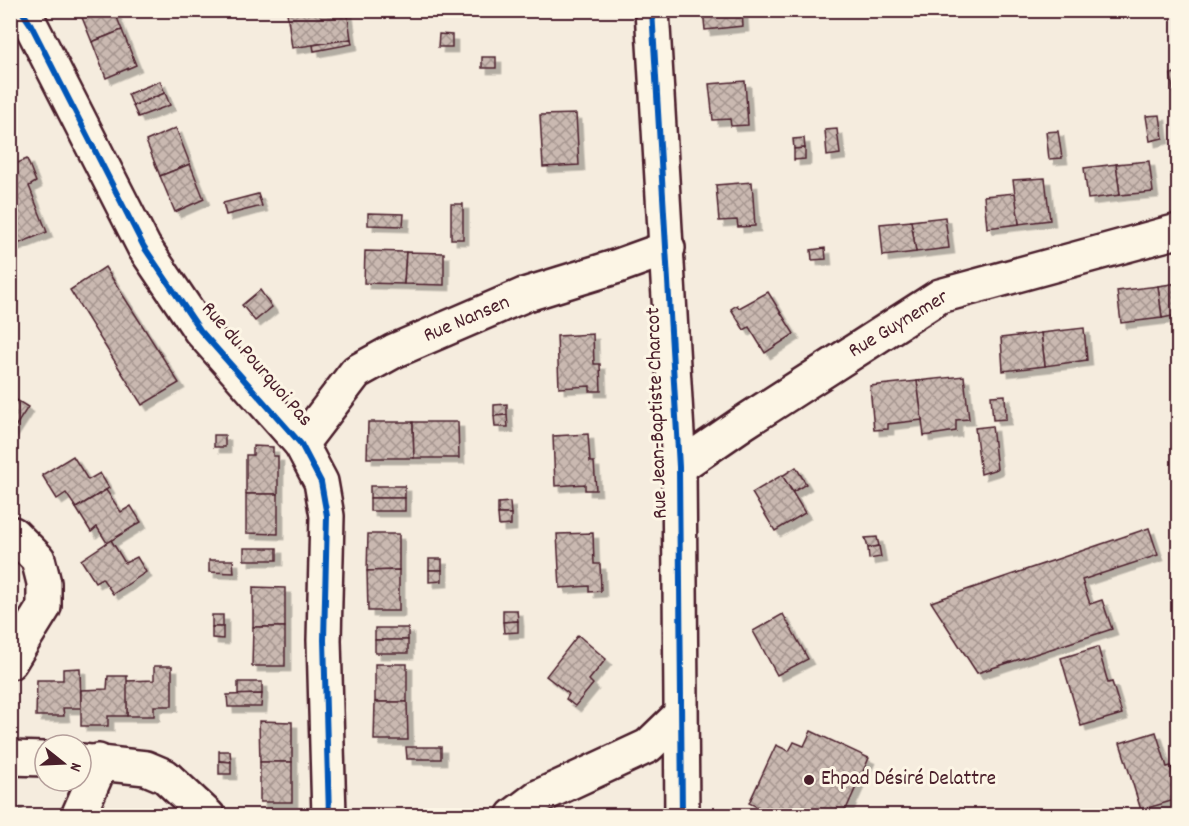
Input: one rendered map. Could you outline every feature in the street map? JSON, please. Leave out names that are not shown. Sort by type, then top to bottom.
[{"type":"street","name":"Rue du Pourquoi Pas","points":[[21,10],[31,25],[144,247],[200,330],[302,444],[321,482],[327,516],[324,640],[329,816]]},
{"type":"street","name":"Rue Jean-Baptiste Charcot","points":[[652,10],[668,248],[679,467],[682,816]]},
{"type":"street","name":"Rue Guynemer","points":[[679,467],[940,296],[1179,231]]},
{"type":"street","name":"Rue Nansen","points":[[302,444],[356,372],[394,351],[524,295],[668,248]]},
{"type":"street","points":[[10,662],[44,607],[44,583],[38,560],[13,534]]},
{"type":"street","points":[[513,816],[538,797],[648,746],[680,715]]},
{"type":"street","points":[[10,758],[33,759]]},
{"type":"street","points":[[93,761],[146,768],[165,776],[208,816]]},
{"type":"street","points":[[93,766],[98,773],[93,784]]},
{"type":"street","points":[[78,816],[89,793]]},
{"type":"building","points":[[79,10],[114,10],[122,30],[92,42]]},
{"type":"building","points":[[347,10],[351,39],[292,48],[287,12]]},
{"type":"building","points":[[703,10],[742,10],[743,26],[705,30]]},
{"type":"building","points":[[122,30],[136,65],[106,78],[92,42]]},
{"type":"building","points":[[439,34],[452,35],[452,47],[438,47]]},
{"type":"building","points":[[351,39],[352,44],[314,51],[313,45]]},
{"type":"building","points":[[482,57],[496,57],[496,68],[482,68]]},
{"type":"building","points":[[1178,72],[1178,93],[1173,93],[1171,74]]},
{"type":"building","points":[[160,81],[165,93],[133,106],[128,94]]},
{"type":"building","points":[[745,81],[748,125],[731,126],[730,119],[713,120],[709,84]]},
{"type":"building","points":[[165,93],[170,105],[138,117],[133,106]]},
{"type":"building","points":[[576,114],[579,165],[543,167],[540,115]]},
{"type":"building","points":[[1160,115],[1163,138],[1150,141],[1146,116]]},
{"type":"building","points":[[176,128],[190,164],[160,176],[146,141]]},
{"type":"building","points":[[837,129],[840,154],[827,156],[825,130]]},
{"type":"building","points":[[1058,131],[1062,158],[1049,159],[1046,132]]},
{"type":"building","points":[[804,138],[805,148],[794,149],[793,139]]},
{"type":"building","points":[[805,148],[805,159],[794,160],[794,149]]},
{"type":"building","points":[[27,159],[36,182],[29,186],[47,232],[10,247],[10,166]]},
{"type":"building","points":[[1149,161],[1153,192],[1120,195],[1116,164]]},
{"type":"building","points":[[190,164],[204,199],[175,212],[160,176]]},
{"type":"building","points":[[1116,164],[1120,195],[1088,199],[1084,168]]},
{"type":"building","points":[[1045,178],[1050,220],[1019,224],[1013,180]]},
{"type":"building","points":[[752,182],[755,226],[738,227],[737,220],[719,221],[716,185]]},
{"type":"building","points":[[1015,193],[1019,224],[987,228],[984,196]]},
{"type":"building","points":[[258,194],[262,206],[226,215],[223,203]]},
{"type":"building","points":[[451,204],[463,204],[463,239],[451,239]]},
{"type":"building","points":[[368,213],[404,214],[403,226],[368,225]]},
{"type":"building","points":[[945,217],[949,248],[916,252],[911,221]]},
{"type":"building","points":[[911,221],[916,252],[883,256],[880,224]]},
{"type":"building","points":[[825,248],[826,259],[812,260],[811,250]]},
{"type":"building","points":[[365,251],[406,252],[404,284],[364,283]]},
{"type":"building","points":[[406,252],[444,253],[444,285],[404,284]]},
{"type":"building","points":[[105,267],[179,383],[142,405],[70,290]]},
{"type":"building","points":[[1178,283],[1178,315],[1162,318],[1158,286]]},
{"type":"building","points":[[1158,286],[1162,318],[1121,323],[1117,291]]},
{"type":"building","points":[[260,290],[272,307],[255,321],[242,305]]},
{"type":"building","points":[[768,292],[794,334],[765,353],[749,327],[744,330],[731,309],[737,305],[739,308]]},
{"type":"building","points":[[1084,328],[1087,360],[1045,366],[1041,333]]},
{"type":"building","points":[[1041,333],[1045,366],[1003,371],[1001,338]]},
{"type":"building","points":[[593,334],[594,364],[600,364],[601,391],[590,391],[590,386],[559,388],[557,336]]},
{"type":"building","points":[[964,376],[969,419],[956,420],[956,431],[924,436],[917,381]]},
{"type":"building","points":[[917,381],[922,420],[888,424],[888,429],[874,430],[870,386]]},
{"type":"building","points":[[1005,395],[1006,419],[993,420],[991,396]]},
{"type":"building","points":[[10,396],[28,407],[10,435]]},
{"type":"building","points":[[507,404],[507,415],[494,416],[494,405]]},
{"type":"building","points":[[507,415],[508,427],[495,427],[494,416]]},
{"type":"building","points":[[368,422],[413,422],[414,458],[367,458]]},
{"type":"building","points":[[413,422],[458,422],[459,458],[414,458]]},
{"type":"building","points":[[992,426],[997,469],[981,474],[975,428]]},
{"type":"building","points":[[588,434],[590,462],[594,462],[596,490],[585,490],[585,484],[555,486],[553,436]]},
{"type":"building","points":[[214,435],[225,435],[225,447],[214,447]]},
{"type":"building","points":[[253,446],[273,447],[273,456],[278,456],[278,494],[246,494],[246,455],[253,455]]},
{"type":"building","points":[[73,456],[88,480],[100,473],[109,488],[76,508],[66,493],[57,499],[42,475]]},
{"type":"building","points":[[796,467],[806,484],[793,492],[782,476]]},
{"type":"building","points":[[782,475],[805,513],[775,531],[752,493]]},
{"type":"building","points":[[370,486],[405,486],[405,498],[370,498]]},
{"type":"building","points":[[106,490],[121,512],[131,506],[141,522],[107,543],[97,527],[91,532],[76,508]]},
{"type":"building","points":[[246,494],[278,494],[278,534],[246,533]]},
{"type":"building","points":[[370,498],[405,498],[405,511],[370,511]]},
{"type":"building","points":[[510,502],[511,514],[498,514],[498,503]]},
{"type":"building","points":[[498,514],[511,514],[511,525],[499,526]]},
{"type":"building","points":[[1149,528],[1158,555],[1082,580],[1090,604],[1102,600],[1112,629],[977,673],[931,602]]},
{"type":"building","points":[[593,533],[594,564],[600,564],[601,591],[589,592],[589,586],[560,588],[557,534]]},
{"type":"building","points":[[368,534],[399,534],[399,570],[367,571]]},
{"type":"building","points":[[877,537],[879,546],[868,548],[865,538]]},
{"type":"building","points":[[111,540],[125,563],[137,557],[146,572],[113,594],[102,578],[95,582],[81,560]]},
{"type":"building","points":[[879,546],[881,557],[869,559],[868,548]]},
{"type":"building","points":[[244,548],[277,548],[277,560],[244,560]]},
{"type":"building","points":[[429,559],[442,559],[442,570],[429,570]]},
{"type":"building","points":[[209,560],[233,560],[234,573],[209,572]]},
{"type":"building","points":[[399,570],[399,611],[368,611],[367,571]]},
{"type":"building","points":[[429,570],[442,570],[442,581],[429,582]]},
{"type":"building","points":[[253,587],[285,588],[285,627],[253,627]]},
{"type":"building","points":[[503,610],[517,610],[518,621],[503,622]]},
{"type":"building","points":[[783,614],[808,659],[777,675],[753,631]]},
{"type":"building","points":[[212,615],[223,615],[223,627],[212,627]]},
{"type":"building","points":[[518,621],[518,632],[504,633],[503,622]]},
{"type":"building","points":[[212,627],[223,627],[223,639],[212,638]]},
{"type":"building","points":[[253,627],[285,627],[285,666],[252,666]]},
{"type":"building","points":[[375,628],[408,628],[408,640],[375,640]]},
{"type":"building","points":[[578,635],[606,659],[589,680],[593,684],[575,706],[566,699],[569,694],[546,676]]},
{"type":"building","points":[[375,640],[408,640],[408,653],[375,653]]},
{"type":"building","points":[[1098,647],[1108,683],[1112,682],[1122,714],[1081,726],[1061,658]]},
{"type":"building","points":[[375,664],[407,664],[407,702],[375,702]]},
{"type":"building","points":[[154,666],[172,666],[172,706],[154,706],[154,716],[127,716],[126,681],[154,680]]},
{"type":"building","points":[[80,668],[81,708],[63,708],[64,716],[36,716],[37,680],[63,680],[63,669]]},
{"type":"building","points":[[108,676],[127,676],[127,716],[108,716],[108,726],[81,726],[81,690],[107,689]]},
{"type":"building","points":[[238,682],[262,682],[262,694],[238,695]]},
{"type":"building","points":[[262,694],[261,707],[228,707],[227,695]]},
{"type":"building","points":[[375,702],[407,702],[408,740],[374,740]]},
{"type":"building","points":[[259,721],[292,722],[292,762],[260,762]]},
{"type":"building","name":"Ehpad Désiré Delattre","points":[[811,731],[869,758],[843,816],[776,816],[749,803],[776,745],[789,751],[794,742],[804,746]]},
{"type":"building","points":[[1156,732],[1167,767],[1171,766],[1178,790],[1178,799],[1141,810],[1120,743]]},
{"type":"building","points":[[406,747],[441,747],[441,759],[407,759]]},
{"type":"building","points":[[219,751],[230,751],[231,762],[219,761]]},
{"type":"building","points":[[219,761],[231,762],[231,774],[219,774]]},
{"type":"building","points":[[260,762],[292,762],[292,802],[260,802]]},
{"type":"building","points":[[10,802],[17,802],[16,816],[10,816]]},
{"type":"building","name":"Ehpad Désiré Delattre","points":[[981,809],[996,816],[978,816]]},
{"type":"cycle path","points":[[21,10],[31,25],[144,247],[200,330],[301,444],[321,482],[327,516],[324,640],[329,816]]},
{"type":"cycle path","points":[[652,10],[679,467],[682,816]]},
{"type":"place","name":"Ehpad Désiré Delattre","points":[[809,780]]}]
